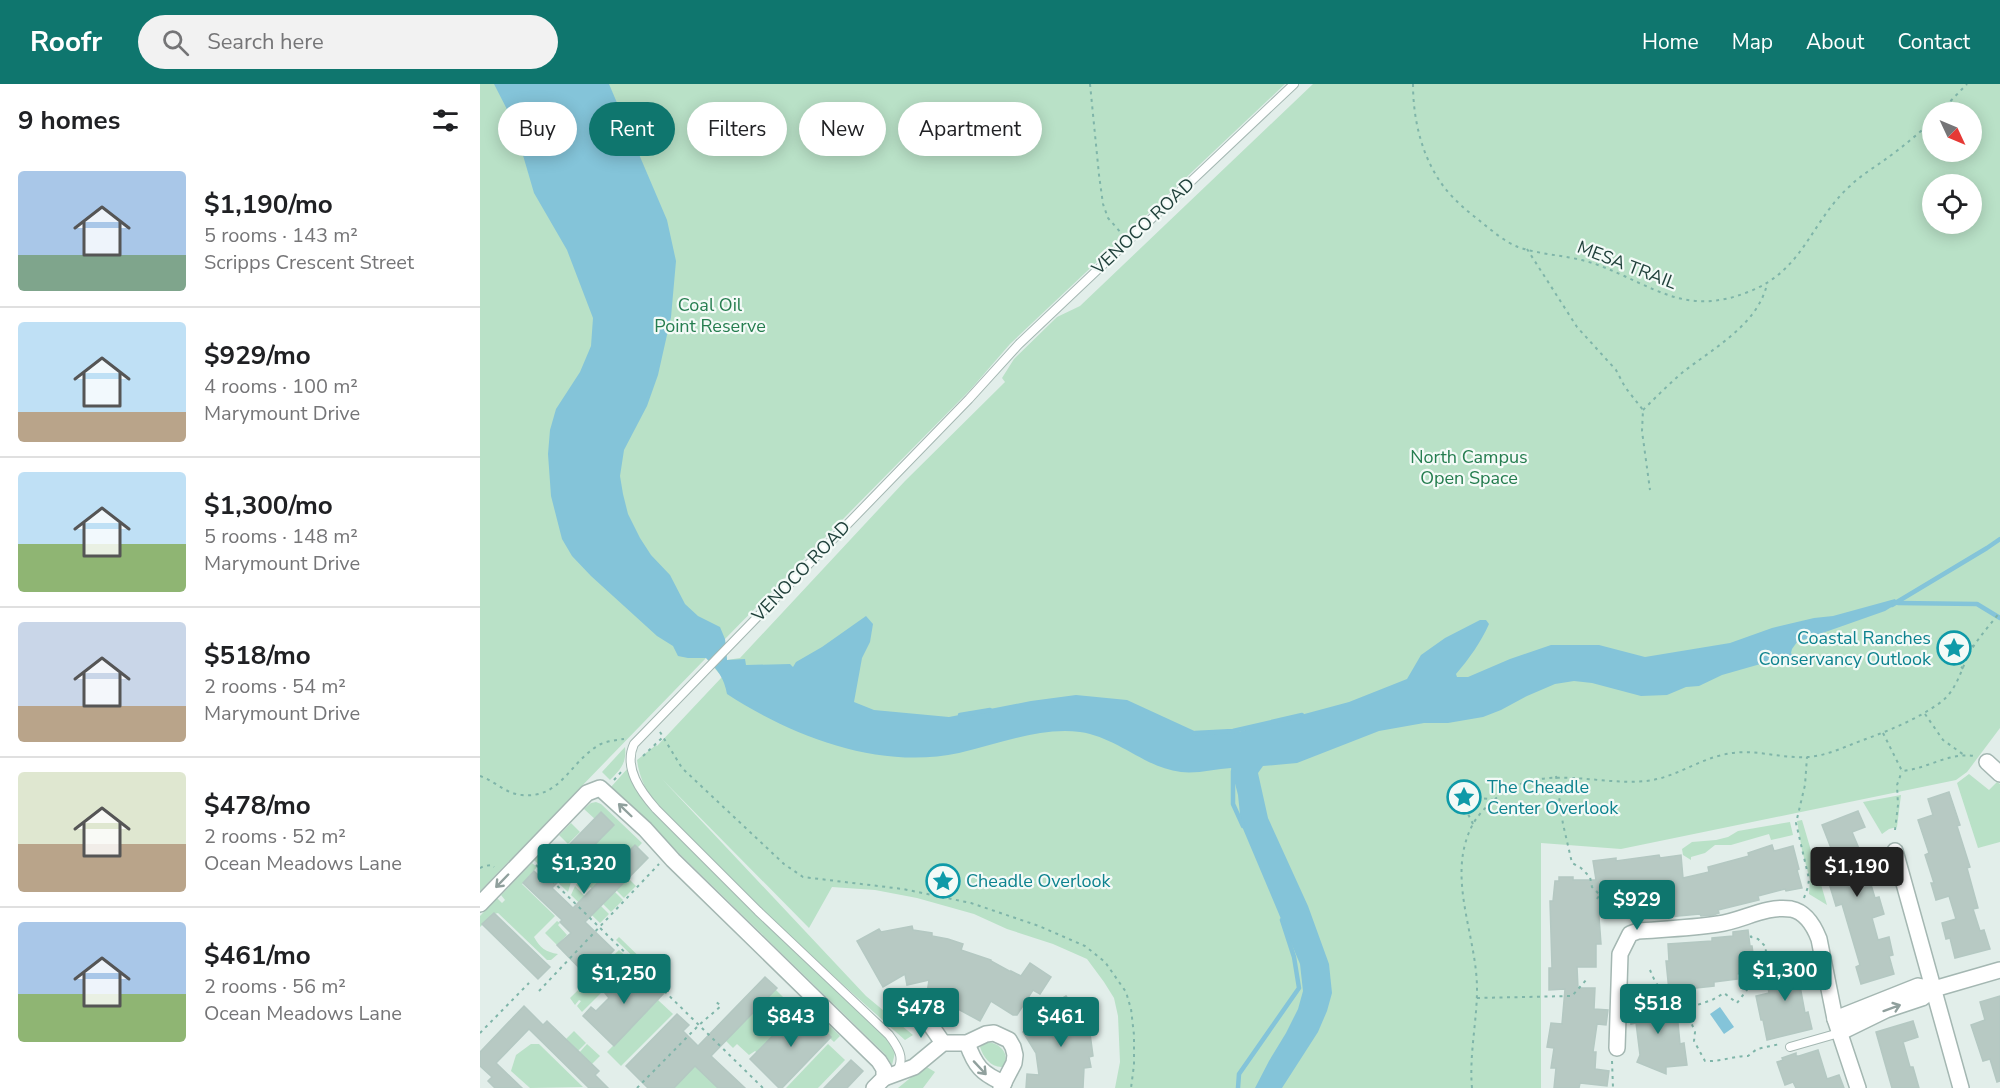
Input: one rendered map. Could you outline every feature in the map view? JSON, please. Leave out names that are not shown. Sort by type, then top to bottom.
[{"type":"street","points":[[1984,760],[2000,774]]},
{"type":"street","points":[[480,904],[587,793],[600,788],[667,859],[879,1061],[884,1070],[879,1083]]},
{"type":"street","points":[[1895,851],[1961,1088]]},
{"type":"street","points":[[1617,1048],[1620,954],[1630,934],[1638,931],[1719,924],[1774,910],[1790,909],[1805,916],[1815,930],[1837,1026],[1858,1088]]},
{"type":"street","points":[[1837,1026],[1881,999],[1918,986],[1934,989],[2000,970]]},
{"type":"street","points":[[906,1001],[925,1017],[943,1043]]},
{"type":"street","points":[[879,1083],[914,1067],[943,1043],[967,1043],[986,1034],[1002,1035],[1013,1047],[1015,1060],[1002,1085],[982,1071],[972,1058],[967,1043]]},
{"type":"lane","name":"VENOCO ROAD","points":[[634,744],[969,399],[1019,344],[1294,84]]},
{"type":"lane","points":[[634,744],[631,760],[635,780],[641,791],[660,813],[764,917],[889,1035],[899,1050],[901,1062],[895,1073],[879,1083]]},
{"type":"lane","points":[[1790,1047],[1837,1026]]},
{"type":"path","points":[[1090,84],[1103,204],[1108,218],[1127,241]]},
{"type":"path","name":"MESA TRAIL","points":[[1413,84],[1413,102],[1418,133],[1427,157],[1443,186],[1459,204],[1488,227],[1515,246],[1595,263],[1674,298],[1700,302],[1725,300],[1750,292],[1778,277],[1793,262],[1830,208],[1850,185],[1898,151],[1922,130]]},
{"type":"path","points":[[1950,102],[1967,84]]},
{"type":"path","points":[[1527,249],[1577,327],[1616,370],[1625,387],[1643,410],[1642,431],[1650,490]]},
{"type":"path","points":[[1643,410],[1671,382],[1730,336],[1756,311],[1767,283]]},
{"type":"path","points":[[1472,1088],[1472,1050],[1477,998],[1476,968],[1465,910],[1462,870],[1464,849],[1473,824],[1494,800],[1520,783],[1556,776],[1646,781],[1677,774],[1722,755],[1750,751],[1807,757],[1829,753],[1883,733],[1924,713],[1953,690],[1975,646],[2000,612]]},
{"type":"path","points":[[1963,669],[1955,659],[1957,653],[1963,645],[1975,646]]},
{"type":"path","points":[[1924,713],[1943,740],[1964,755],[1984,760]]},
{"type":"path","points":[[654,724],[664,736],[682,768],[784,864],[804,877],[903,889],[971,903],[1039,926],[1085,946],[1105,962],[1126,993],[1131,1009],[1134,1035],[1131,1088]]},
{"type":"path","points":[[1883,733],[1902,771],[1897,785],[1898,805],[1895,830]]},
{"type":"path","points":[[631,760],[643,756],[664,736]]},
{"type":"path","points":[[480,776],[489,779],[509,793],[541,795],[554,787],[592,750],[602,744],[626,739],[634,744]]},
{"type":"path","points":[[1902,771],[1916,770],[1945,759],[1964,755]]},
{"type":"path","points":[[1806,892],[1809,879],[1796,823],[1805,785],[1807,757]]},
{"type":"path","points":[[1556,776],[1572,863],[1590,877],[1592,887],[1600,895],[1595,901]]},
{"type":"path","points":[[1473,824],[1468,814],[1470,803],[1483,798],[1494,800]]},
{"type":"path","points":[[538,991],[667,859]]},
{"type":"path","points":[[531,861],[763,1088]]},
{"type":"path","points":[[1691,1007],[1724,993],[1737,1003],[1765,966],[1766,947],[1758,939],[1752,937],[1749,928]]},
{"type":"path","points":[[1650,970],[1658,986],[1664,992],[1680,998],[1691,1007]]},
{"type":"path","points":[[1477,998],[1572,996],[1587,979]]},
{"type":"path","points":[[480,1033],[529,982]]},
{"type":"path","points":[[638,1088],[699,1025],[721,1006],[714,1000]]},
{"type":"path","points":[[1691,1007],[1694,1041],[1705,1061],[1726,1060],[1738,1055],[1748,1056],[1757,1049],[1781,1043]]},
{"type":"path","points":[[1611,1064],[1614,1088]]},
{"type":"green space","name":"North Campus Open Space","points":[[480,84],[1285,84],[1010,344],[971,389],[725,639],[727,660],[740,658],[905,481],[1005,382],[1002,378],[1014,359],[1057,317],[1080,306],[1313,84],[2000,84],[2000,728],[1967,772],[1956,780],[1621,849],[1541,843],[1541,1088],[1115,1088],[1120,1062],[1118,1016],[1114,998],[1087,959],[974,914],[917,898],[875,890],[832,887],[809,928],[662,779],[866,996],[913,1035],[905,1040],[687,838],[668,819],[647,790],[637,760],[657,746],[722,677],[706,658],[480,891]]},
{"type":"green space","points":[[625,747],[622,766],[610,780],[602,772]]},
{"type":"green space","points":[[628,768],[638,791],[664,823],[885,1036],[895,1053],[892,1065],[885,1054],[611,787]]},
{"type":"green space","points":[[1969,774],[1989,790],[1997,782],[2000,784],[2000,842],[1978,848],[1957,783]]},
{"type":"green space","points":[[1901,795],[1897,827],[1882,834],[1863,802]]},
{"type":"green space","points":[[596,802],[601,804],[642,843],[595,891],[590,887],[584,893],[576,885],[578,882],[576,879],[571,882],[568,892],[534,860],[545,849],[556,860],[596,820],[584,809]]},
{"type":"green space","points":[[1802,820],[1827,905],[1809,894],[1810,880],[1797,821]]},
{"type":"green space","points":[[1790,822],[1793,835],[1771,840],[1769,834],[1731,845],[1715,845],[1705,853],[1691,857],[1691,860],[1683,855],[1682,849],[1692,842],[1716,840],[1738,831]]},
{"type":"green space","points":[[571,823],[580,832],[568,844],[559,835]]},
{"type":"green space","points":[[532,863],[537,867],[522,884],[555,916],[534,937],[544,949],[558,954],[551,960],[547,960],[498,913],[480,927],[480,916],[497,898],[502,903],[505,900],[501,895]]},
{"type":"green space","points":[[627,877],[636,886],[624,898],[615,889]]},
{"type":"green space","points":[[575,886],[596,908],[600,905],[609,914],[600,923],[571,895]]},
{"type":"green space","points":[[614,891],[623,900],[611,912],[602,903]]},
{"type":"green space","points":[[557,921],[567,935],[557,945],[545,933]]},
{"type":"green space","points":[[619,937],[657,974],[654,977],[616,940]]},
{"type":"green space","points":[[619,950],[632,962],[582,1012],[577,1006],[581,1001],[579,1000],[575,1005],[570,998]]},
{"type":"green space","points":[[775,989],[799,1013],[760,1055],[755,1051],[749,1055],[737,1044],[733,1048],[725,1040]]},
{"type":"green space","points":[[658,1000],[673,1014],[621,1066],[607,1052]]},
{"type":"green space","points":[[821,1017],[840,1036],[834,1042],[815,1024]]},
{"type":"green space","points":[[574,1031],[586,1043],[577,1052],[565,1040]]},
{"type":"green space","points":[[987,1042],[996,1044],[1003,1050],[1006,1058],[1003,1067],[991,1064],[983,1054],[980,1047]]},
{"type":"green space","points":[[531,1044],[539,1044],[583,1087],[530,1088],[511,1071],[516,1055]]},
{"type":"green space","points":[[587,1044],[600,1056],[591,1065],[579,1053]]},
{"type":"green space","points":[[828,1044],[845,1060],[818,1088],[786,1088]]},
{"type":"green space","points":[[698,1062],[724,1088],[672,1088]]},
{"type":"green space","points":[[925,1066],[935,1072],[923,1088],[898,1088]]},
{"type":"water","points":[[494,84],[609,84],[617,102],[589,102],[589,156],[640,156],[667,220],[676,261],[671,317],[658,375],[647,406],[624,450],[620,476],[628,514],[640,538],[651,555],[670,575],[685,604],[698,616],[720,627],[725,639],[727,660],[745,659],[746,665],[790,664],[793,667],[796,662],[866,616],[873,624],[870,642],[862,658],[854,702],[874,710],[949,717],[1076,695],[1127,700],[1201,734],[1238,732],[1349,702],[1407,679],[1421,655],[1445,638],[1480,620],[1486,620],[1489,624],[1474,650],[1456,674],[1457,677],[1468,677],[1551,645],[1599,645],[1645,657],[1730,643],[1772,628],[1833,616],[1895,599],[1898,603],[1885,611],[1797,642],[1791,653],[1801,665],[1771,661],[1722,675],[1699,686],[1686,687],[1667,695],[1641,696],[1592,683],[1574,681],[1555,684],[1483,717],[1448,723],[1424,723],[1379,731],[1297,763],[1263,766],[1258,773],[1268,818],[1308,906],[1329,964],[1332,993],[1318,1032],[1282,1088],[1255,1088],[1298,1009],[1303,991],[1300,964],[1241,824],[1238,795],[1231,768],[1181,772],[1155,765],[1093,735],[1065,731],[1034,734],[959,753],[929,757],[899,757],[838,746],[780,724],[727,694],[720,674],[706,658],[678,656],[673,646],[657,636],[572,556],[562,539],[551,496],[548,454],[550,430],[556,409],[580,372],[591,346],[593,318],[567,250],[534,193],[523,156],[577,156],[577,102],[503,102]]},
{"type":"water","points":[[1720,1007],[1734,1027],[1724,1034],[1710,1014]]},
{"type":"building","points":[[1949,792],[1970,867],[1967,868],[1978,908],[1973,909],[1980,931],[1984,930],[1990,949],[1955,958],[1950,938],[1946,939],[1942,923],[1956,919],[1949,896],[1936,900],[1931,883],[1934,883],[1925,855],[1929,853],[1918,820],[1933,815],[1928,799]]},
{"type":"building","points":[[1858,811],[1865,827],[1852,832],[1863,858],[1875,898],[1879,897],[1884,914],[1872,918],[1878,940],[1889,937],[1893,955],[1889,956],[1894,974],[1861,984],[1856,967],[1860,965],[1842,904],[1836,906],[1825,870],[1838,866],[1822,825]]},
{"type":"building","points":[[601,812],[614,825],[552,888],[573,908],[635,845],[648,858],[585,922],[614,950],[588,977],[557,945],[571,933],[560,922],[562,920],[523,883],[534,871],[539,876]]},
{"type":"building","points":[[1772,845],[1774,851],[1793,846],[1802,888],[1786,891],[1785,889],[1758,896],[1759,900],[1718,910],[1719,913],[1713,915],[1701,916],[1700,914],[1668,917],[1666,901],[1639,904],[1639,910],[1624,911],[1622,894],[1599,917],[1601,944],[1596,944],[1596,967],[1577,967],[1578,988],[1595,988],[1594,1009],[1608,1010],[1606,1025],[1597,1024],[1593,1052],[1596,1052],[1595,1069],[1609,1071],[1607,1086],[1580,1083],[1579,1088],[1554,1088],[1556,1068],[1551,1068],[1554,1048],[1547,1047],[1551,1023],[1562,1024],[1565,989],[1549,990],[1549,968],[1552,968],[1550,901],[1553,901],[1555,881],[1559,881],[1559,877],[1573,877],[1573,880],[1596,880],[1593,861],[1616,858],[1616,861],[1659,855],[1660,858],[1681,855],[1683,878],[1709,872],[1708,867],[1749,856],[1748,853]]},
{"type":"building","points":[[494,913],[550,967],[538,979],[482,924]]},
{"type":"building","points":[[912,926],[913,930],[932,933],[932,936],[963,944],[961,950],[991,960],[1021,976],[1030,963],[1051,977],[1040,994],[1033,990],[1017,1015],[1013,1015],[991,1001],[980,1021],[946,1004],[948,996],[927,993],[929,980],[907,985],[905,974],[883,987],[857,941],[879,929],[881,932]]},
{"type":"building","points":[[1748,930],[1750,946],[1752,946],[1753,953],[1757,952],[1759,971],[1737,974],[1737,979],[1714,982],[1714,986],[1669,991],[1666,961],[1669,961],[1668,944],[1712,941],[1712,938],[1733,936],[1733,932]]},
{"type":"building","points":[[634,964],[664,993],[614,1046],[583,1016],[591,1007],[596,1011],[609,998],[605,993]]},
{"type":"building","points":[[1783,966],[1783,969],[1790,967],[1791,972],[1812,968],[1815,983],[1800,986],[1805,1013],[1808,1012],[1812,1029],[1767,1040],[1756,996],[1769,993],[1765,970]]},
{"type":"building","points":[[765,977],[777,988],[711,1056],[745,1088],[718,1088],[695,1066],[674,1088],[648,1088],[626,1066],[677,1014],[689,1025],[683,1031],[698,1046]]},
{"type":"building","points":[[1066,996],[1071,1003],[1073,1002],[1089,1026],[1093,1056],[1089,1057],[1091,1067],[1084,1068],[1083,1088],[1026,1088],[1027,1074],[1039,1075],[1036,1053],[1023,1032],[1048,1017],[1046,1014],[1058,1006],[1054,1003]]},
{"type":"building","points":[[2000,996],[2000,1081],[1997,1082],[1990,1059],[1983,1061],[1971,1025],[1985,1020],[1980,1002]]},
{"type":"building","points":[[1672,997],[1674,1023],[1678,1023],[1680,1044],[1684,1043],[1687,1065],[1666,1067],[1666,1074],[1637,1062],[1640,1055],[1636,1023],[1631,1024],[1629,1008],[1647,1007],[1646,1003],[1652,1003],[1652,999]]},
{"type":"building","points":[[524,1006],[543,1025],[547,1021],[599,1071],[595,1075],[608,1088],[589,1088],[529,1029],[496,1063],[522,1088],[495,1088],[488,1081],[492,1077],[480,1066],[480,1052]]},
{"type":"building","points":[[801,1007],[831,1037],[782,1088],[779,1088],[750,1059]]},
{"type":"building","points":[[1913,1021],[1918,1037],[1903,1042],[1919,1088],[1892,1088],[1876,1032]]},
{"type":"building","points":[[1818,1050],[1827,1079],[1839,1075],[1844,1088],[1796,1088],[1793,1082],[1785,1085],[1777,1062],[1796,1053],[1796,1056],[1799,1056]]},
{"type":"building","points":[[851,1060],[863,1071],[847,1088],[824,1088]]},
{"type":"waterway","points":[[1892,605],[2000,539]]},
{"type":"waterway","points":[[1898,603],[1977,604],[2000,618]]},
{"type":"waterway","points":[[960,715],[990,710]]},
{"type":"waterway","points":[[1195,733],[1233,731],[1302,715]]},
{"type":"waterway","points":[[1233,771],[1233,804],[1243,826]]},
{"type":"waterway","points":[[1238,1088],[1239,1074],[1299,988],[1294,957],[1282,920]]},
{"type":"place","name":"Coastal Ranches Conservancy Outlook","points":[[1954,648]]},
{"type":"place","name":"The Cheadle Center Overlook","points":[[1464,797]]},
{"type":"place","name":"Cheadle Overlook","points":[[943,881]]},
{"type":"park label","name":"Coal Oil Point Reserve","points":[[710,315]]}]
